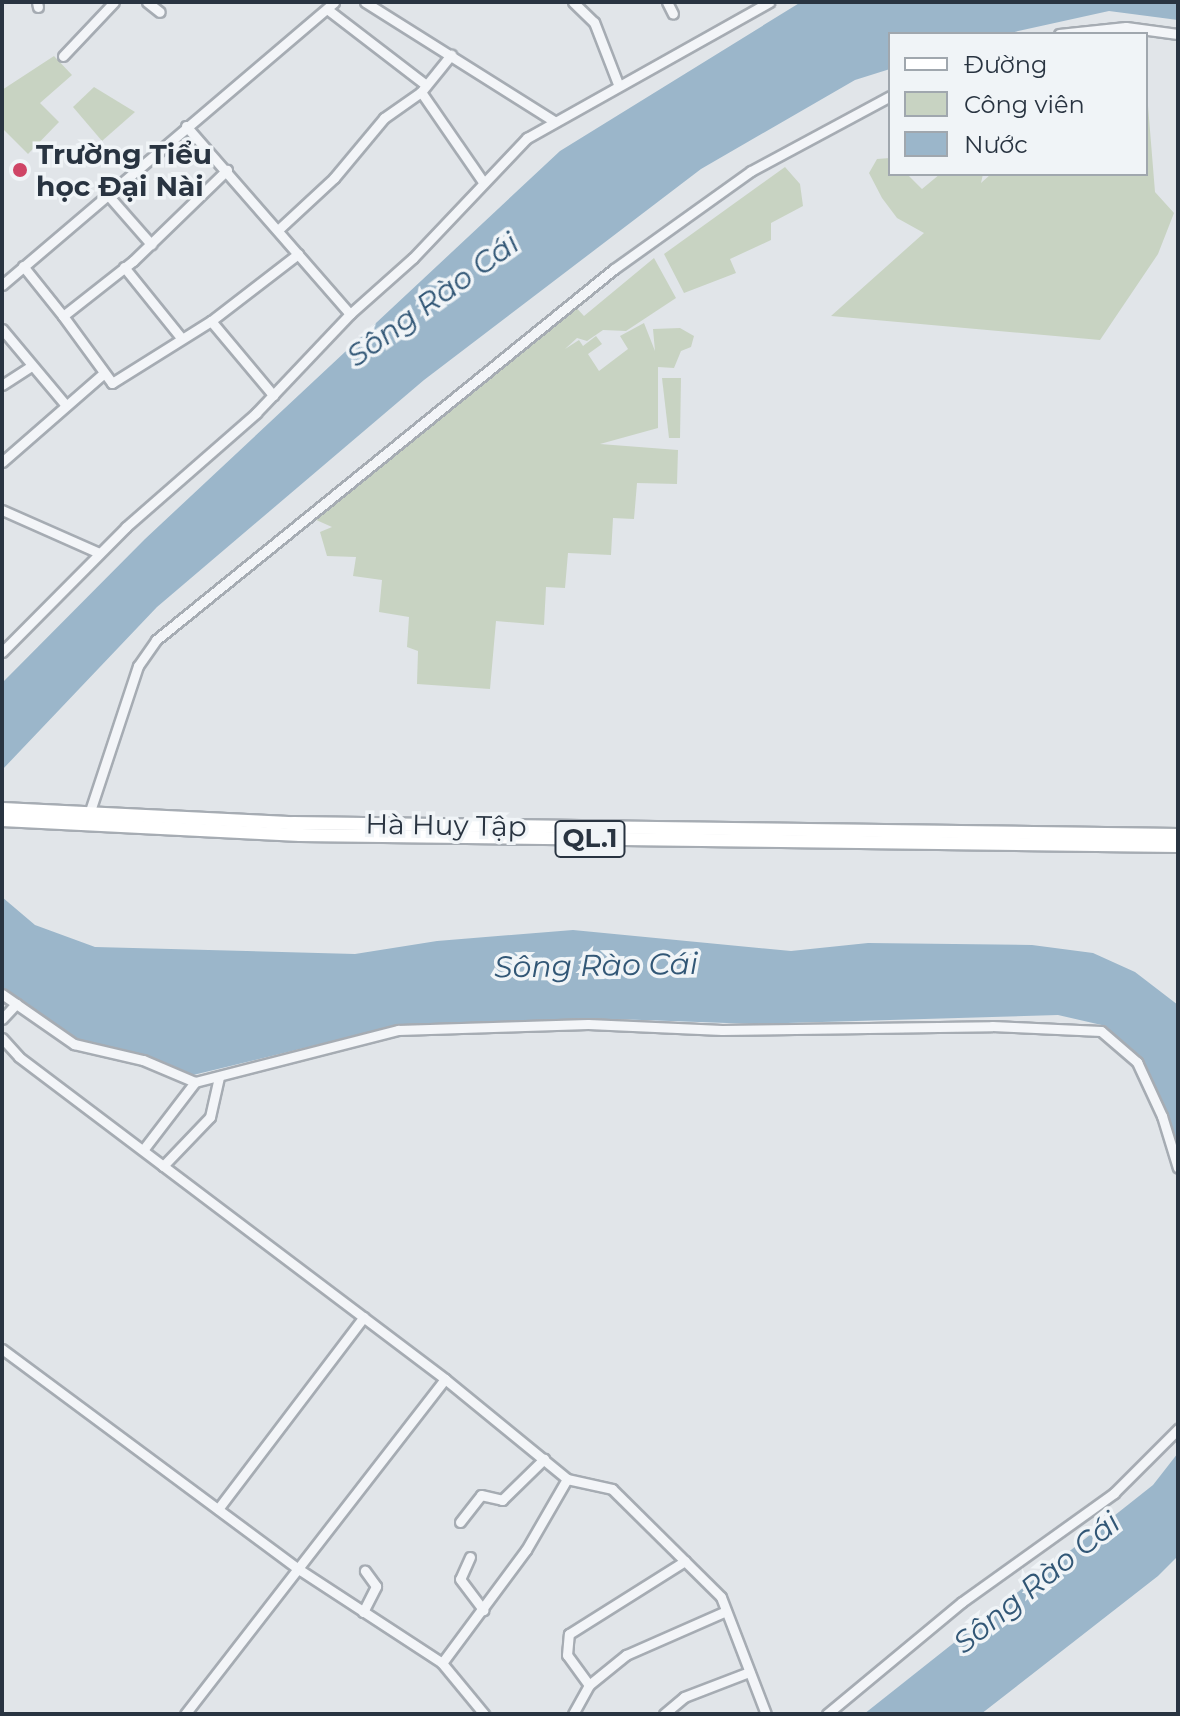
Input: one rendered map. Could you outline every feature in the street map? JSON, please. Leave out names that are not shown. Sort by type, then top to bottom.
[{"type":"main road","name":"Hà Huy Tập","points":[[3,814],[90,811],[293,823],[1178,835]]},
{"type":"main road","name":"Hà Huy Tập","points":[[3,814],[316,835],[1178,846]]},
{"type":"street","points":[[63,56],[114,2]]},
{"type":"street","points":[[147,2],[160,12]]},
{"type":"street","points":[[365,2],[554,121]]},
{"type":"street","points":[[573,2],[594,22],[618,84]]},
{"type":"street","points":[[667,2],[673,14]]},
{"type":"street","points":[[2,652],[99,553],[273,395],[350,314],[413,258],[517,146],[618,84],[769,2]]},
{"type":"street","points":[[2,270],[6,282],[330,5],[424,89],[483,182]]},
{"type":"street","points":[[1078,32],[1126,27],[1178,34]]},
{"type":"street","points":[[279,229],[334,178],[384,118],[424,89],[451,55]]},
{"type":"street","points":[[90,811],[138,666],[156,640],[614,269],[751,171],[888,97]]},
{"type":"street","points":[[186,126],[350,314]]},
{"type":"street","points":[[63,316],[151,244],[227,170]]},
{"type":"street","points":[[107,194],[151,244]]},
{"type":"street","points":[[23,266],[112,383],[211,321],[298,254]]},
{"type":"street","points":[[124,267],[182,339]]},
{"type":"street","points":[[211,321],[273,395]]},
{"type":"street","points":[[2,329],[65,404]]},
{"type":"street","points":[[2,385],[31,366]]},
{"type":"street","points":[[2,462],[104,373]]},
{"type":"street","points":[[2,510],[99,553]]},
{"type":"street","points":[[2,994],[74,1044],[143,1060],[195,1082],[398,1030],[588,1024],[767,1031],[1078,1028],[1110,1035],[1137,1062],[1162,1116],[1178,1168]]},
{"type":"street","points":[[2,1019],[16,1004]]},
{"type":"street","points":[[2,1038],[163,1166],[445,1379],[567,1479],[612,1489],[721,1597],[766,1714]]},
{"type":"street","points":[[163,1166],[210,1117],[219,1077]]},
{"type":"street","points":[[143,1150],[195,1082]]},
{"type":"street","points":[[218,1509],[364,1317]]},
{"type":"street","points":[[2,1349],[300,1570],[442,1663],[486,1714]]},
{"type":"street","points":[[191,1712],[445,1379]]},
{"type":"street","points":[[827,1714],[952,1610],[1114,1493],[1178,1429]]},
{"type":"street","points":[[460,1522],[481,1495],[502,1500],[544,1459]]},
{"type":"street","points":[[442,1663],[483,1610],[567,1479]]},
{"type":"street","points":[[470,1557],[460,1579],[483,1610]]},
{"type":"street","points":[[589,1685],[567,1655],[569,1634],[685,1561]]},
{"type":"street","points":[[363,1612],[376,1586],[365,1571]]},
{"type":"street","points":[[573,1714],[589,1685],[634,1650],[726,1611]]},
{"type":"street","points":[[664,1714],[684,1697],[749,1672]]},
{"type":"green space","points":[[54,56],[72,75],[40,103],[59,122],[28,154],[2,128],[2,90]]},
{"type":"green space","points":[[94,87],[135,112],[102,141],[73,107]]},
{"type":"green space","points":[[1148,106],[1155,192],[1174,213],[1158,254],[1100,340],[831,316],[924,233],[897,218],[882,198],[869,173],[877,159],[888,158],[888,176],[909,176],[922,189],[938,176],[983,176],[981,183],[989,176],[1148,176]]},
{"type":"green space","points":[[785,167],[800,184],[803,206],[771,223],[771,240],[730,259],[736,273],[684,293],[664,254]]},
{"type":"green space","points":[[654,258],[676,298],[626,331],[603,330],[587,341],[577,338],[565,349],[579,340],[583,346],[596,336],[602,344],[588,354],[599,371],[628,349],[620,336],[644,323],[655,351],[653,329],[680,328],[694,336],[691,347],[681,351],[674,368],[658,367],[658,428],[600,444],[678,450],[677,484],[637,483],[634,519],[613,518],[611,555],[568,553],[565,588],[546,587],[544,625],[496,621],[490,689],[417,684],[418,651],[407,647],[409,617],[379,612],[382,580],[353,576],[356,557],[327,556],[320,532],[332,527],[314,519],[572,303],[584,316]]},
{"type":"green space","points":[[662,378],[681,378],[680,438],[669,438]]},
{"type":"water","name":"Sông Rào Cái","points":[[801,2],[1178,2],[1178,20],[1109,11],[1014,32],[888,32],[888,70],[855,80],[701,169],[424,380],[157,607],[2,770],[2,683],[145,539],[560,151]]},
{"type":"water","name":"Sông Rào Cái","points":[[2,897],[35,925],[95,947],[355,954],[437,941],[573,930],[791,951],[868,943],[1032,945],[1093,953],[1135,972],[1178,1005],[1178,1150],[1142,1061],[1106,1026],[1058,1015],[755,1024],[614,1019],[488,1026],[402,1024],[189,1076],[80,1043],[2,989]]},
{"type":"water","name":"Sông Rào Cái","points":[[1178,1453],[1178,1556],[1158,1576],[981,1714],[864,1714],[1153,1485]]},
{"type":"place","name":"Trường Tiểu học Đại Nài","points":[[20,170]]}]
